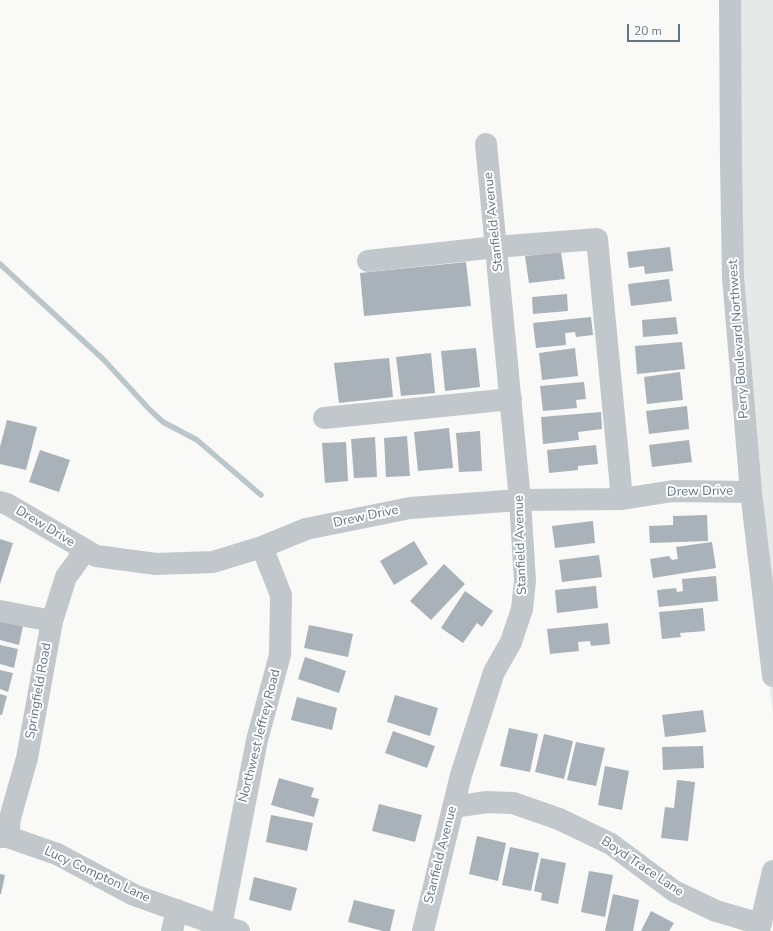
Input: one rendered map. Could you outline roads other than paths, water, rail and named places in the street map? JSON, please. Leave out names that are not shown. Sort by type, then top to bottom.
[{"type":"street","name":"Perry Boulevard Northwest","points":[[730,0],[730,119],[733,277],[751,492],[773,676]]},
{"type":"street","name":"Stanfield Avenue","points":[[423,931],[461,775],[494,672],[511,642],[522,609],[525,581],[520,500],[511,399],[486,144]]},
{"type":"street","points":[[368,261],[597,238],[622,499]]},
{"type":"street","points":[[324,418],[511,399]]},
{"type":"street","name":"Drew Drive","points":[[0,502],[7,504],[85,551],[96,556],[156,564],[213,562],[262,547],[306,529],[410,508],[520,500],[622,499],[673,491],[751,492]]},
{"type":"street","name":"Northwest Jeffrey Road","points":[[230,929],[257,740],[280,655],[281,595],[262,547]]},
{"type":"street","name":"Springfield Road","points":[[4,837],[27,758],[52,621],[66,576],[85,551]]},
{"type":"street","points":[[0,611],[52,621]]},
{"type":"street","name":"Boyd Trace Lane","points":[[453,807],[487,802],[513,803],[560,819],[611,844],[674,891],[716,911],[760,927]]},
{"type":"street","name":"Lucy Compton Lane","points":[[4,837],[57,854],[134,895],[174,921],[230,929]]},
{"type":"street","points":[[760,927],[773,871]]},
{"type":"waterway","points":[[0,264],[104,360],[163,422],[197,440],[261,495]]}]
